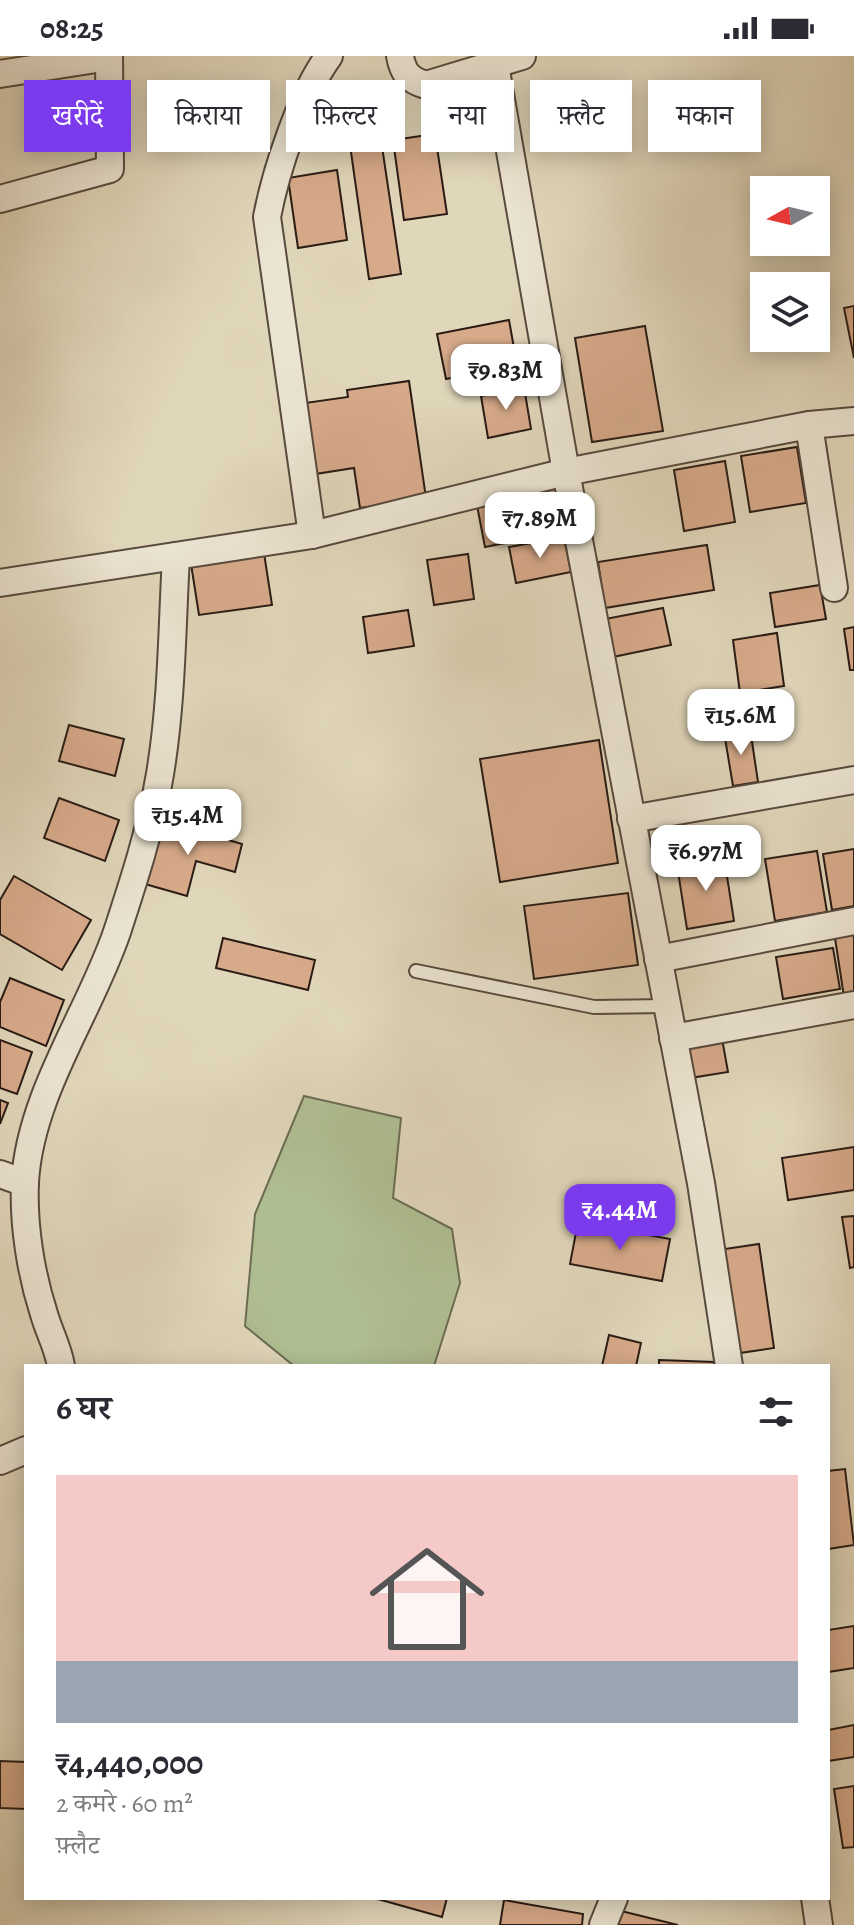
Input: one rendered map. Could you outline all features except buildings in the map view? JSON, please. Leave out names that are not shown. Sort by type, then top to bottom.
[{"type":"street","points":[[312,535],[267,217],[275,178],[318,72],[329,56]]},
{"type":"street","points":[[400,56],[402,67],[411,81],[426,85],[522,56]]},
{"type":"street","points":[[0,74],[109,57],[110,169],[0,199]]},
{"type":"street","points":[[495,65],[566,472],[701,1183],[729,1364]]},
{"type":"street","points":[[0,583],[312,535],[566,472],[809,425],[854,421]]},
{"type":"street","points":[[809,425],[834,588]]},
{"type":"street","points":[[61,1364],[44,1315],[29,1246],[25,1183],[30,1151],[55,1074],[115,937],[140,859],[160,777],[167,722],[176,556]]},
{"type":"street","points":[[631,819],[854,780]]},
{"type":"street","points":[[658,959],[854,921]]},
{"type":"street","points":[[673,1038],[854,1005]]},
{"type":"street","points":[[0,1174],[25,1183]]},
{"type":"street","points":[[0,1461],[24,1451]]},
{"type":"street","points":[[603,1925],[613,1900]]},
{"type":"street","points":[[815,1900],[819,1925]]},
{"type":"lane","points":[[416,971],[594,1007],[667,1006]]},
{"type":"green space","points":[[304,1096],[401,1118],[393,1198],[452,1229],[460,1283],[435,1364],[292,1364],[245,1326],[255,1214]]}]
